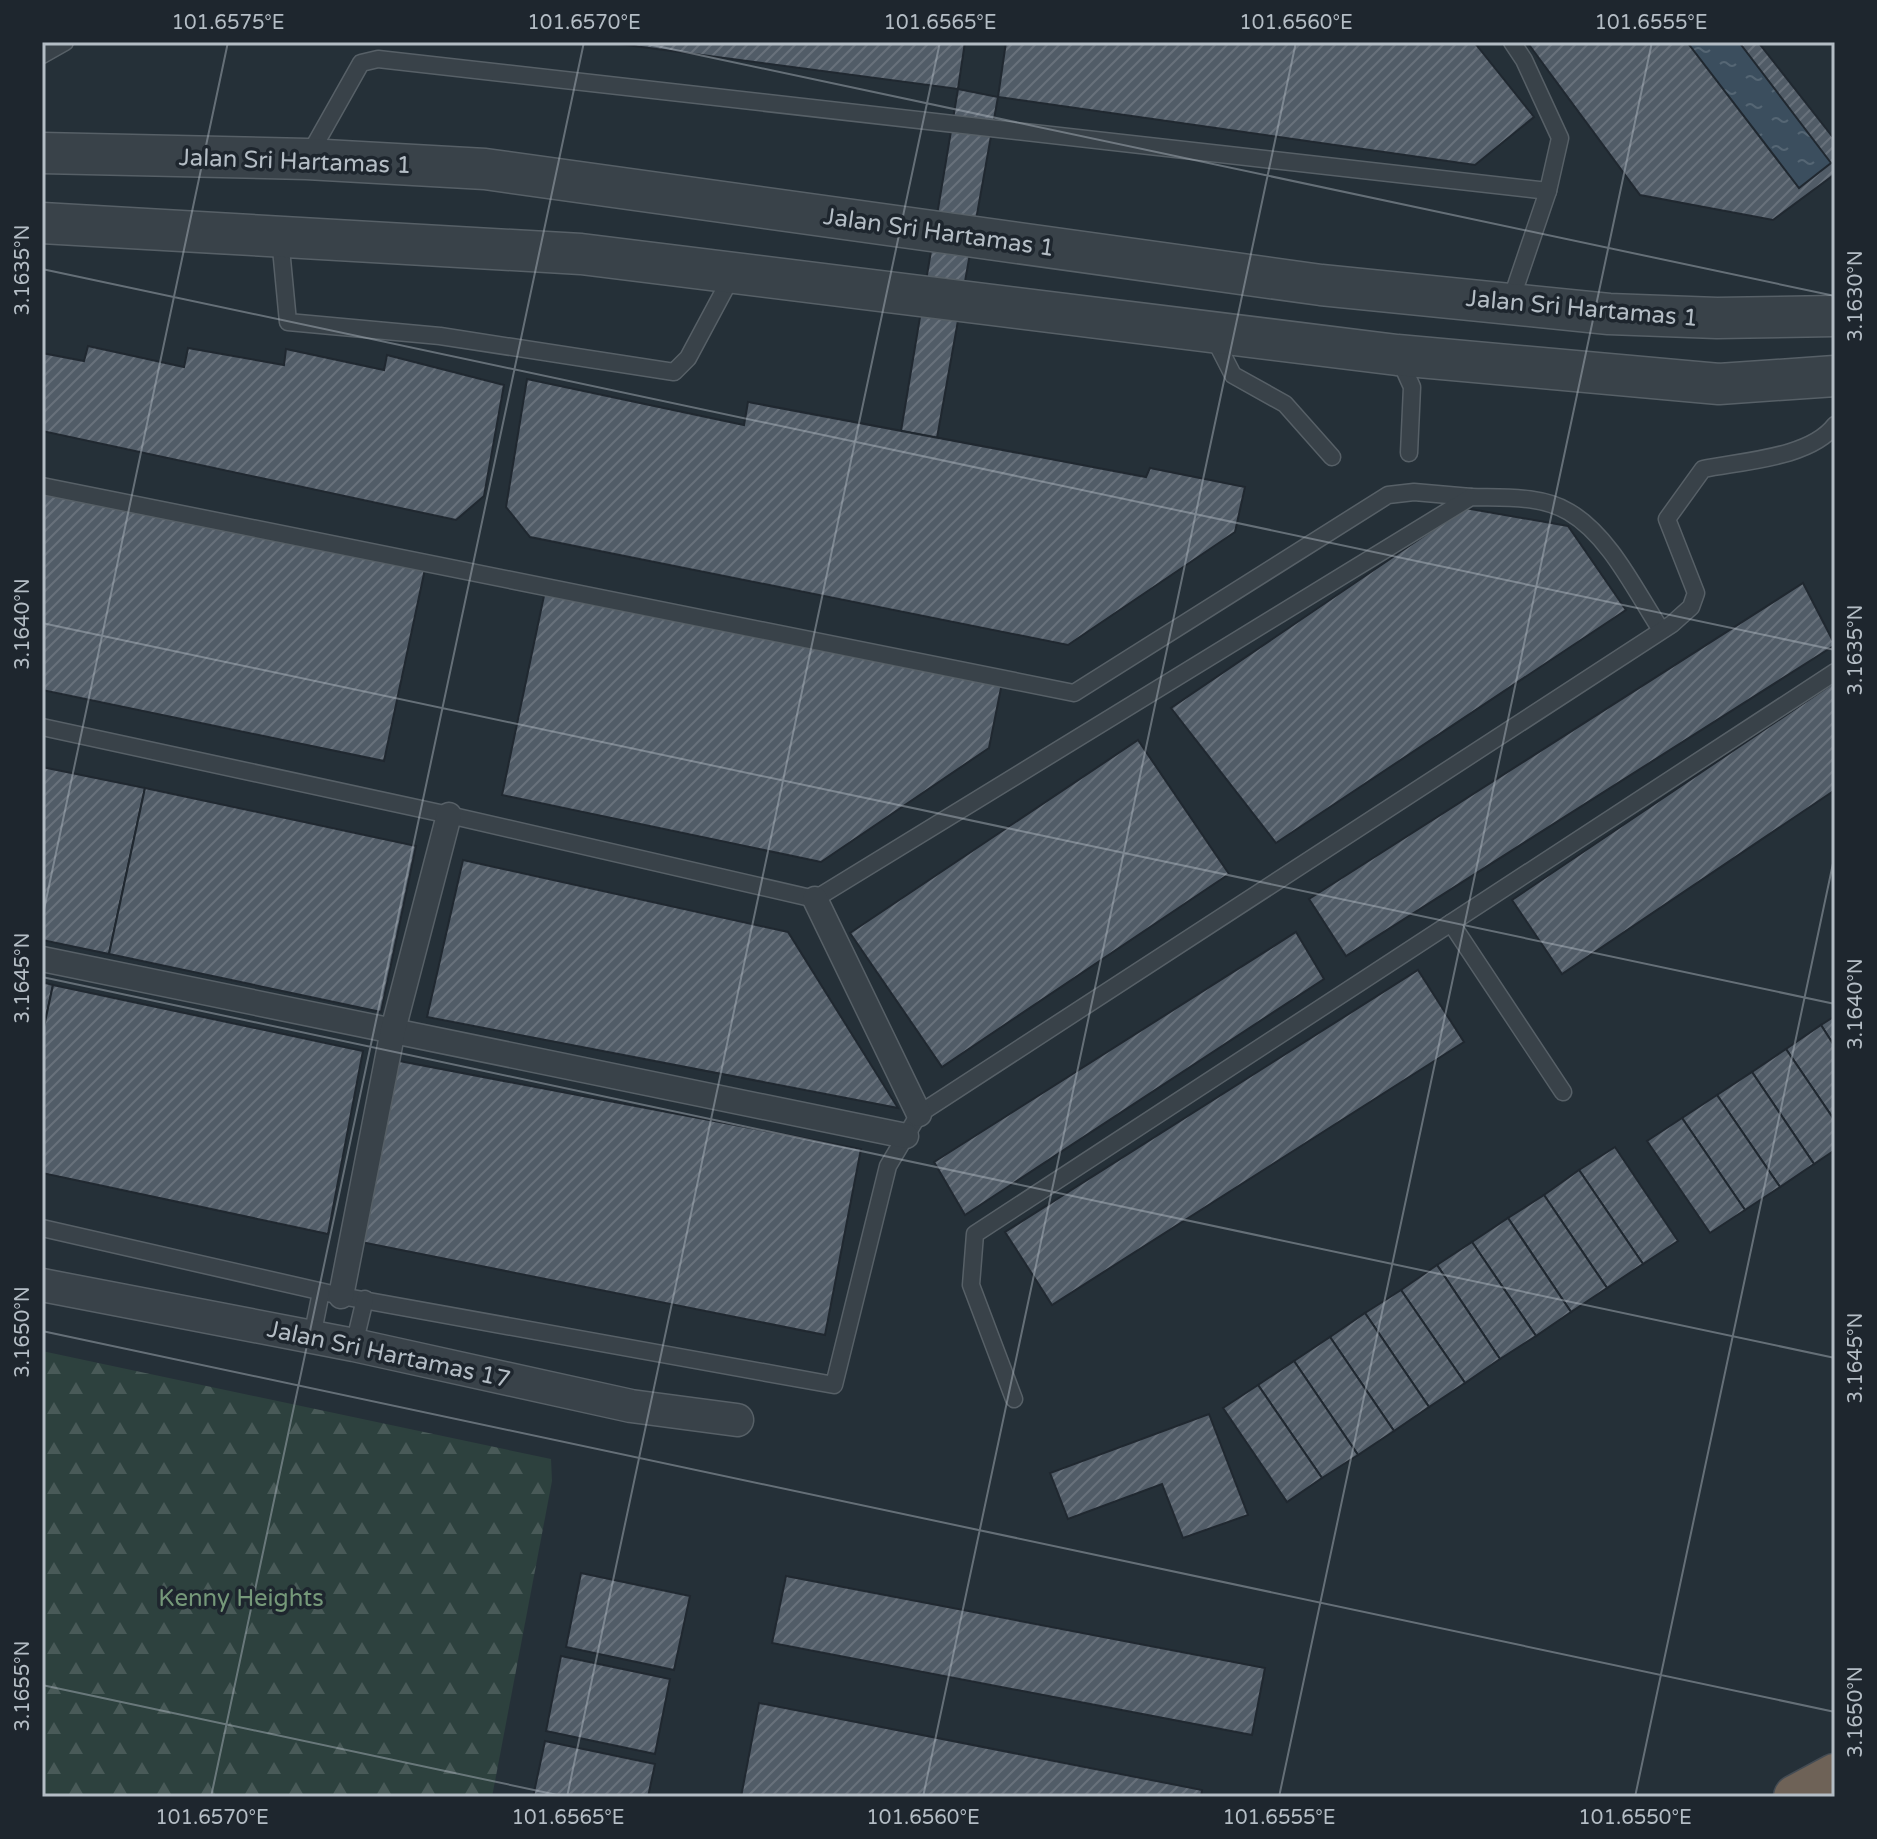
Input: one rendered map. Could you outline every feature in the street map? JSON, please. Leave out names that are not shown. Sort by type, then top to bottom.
[{"type":"highway","points":[[1796,1797],[1835,1776]]},
{"type":"street","name":"Jalan Sri Hartamas 1","points":[[42,153],[307,159],[485,169],[1321,285],[1609,314],[1835,316]]},
{"type":"street","points":[[42,223],[581,254],[1397,355],[1719,384],[1835,376]]},
{"type":"street","points":[[1397,355],[1404,293]]},
{"type":"street","points":[[342,1295],[393,1030],[449,815]]},
{"type":"street","points":[[815,899],[919,1114]]},
{"type":"street","points":[[42,959],[906,1136]]},
{"type":"street","name":"Jalan Sri Hartamas 17","points":[[42,1285],[354,1345],[631,1406],[737,1420]]},
{"type":"lane","points":[[42,55],[65,42]]},
{"type":"lane","points":[[1510,303],[1548,191],[1560,138],[1524,60],[1512,42]]},
{"type":"lane","points":[[307,159],[361,63],[378,59],[1548,191]]},
{"type":"lane","points":[[280,236],[288,322],[440,336],[674,372],[688,358],[734,273]]},
{"type":"lane","points":[[1212,332],[1233,375],[1285,404],[1332,457]]},
{"type":"lane","points":[[1397,355],[1412,387],[1409,453]]},
{"type":"lane","points":[[42,1228],[342,1295],[834,1385],[888,1166],[919,1114],[1666,627],[1691,607],[1696,593],[1667,519],[1703,469],[1790,452],[1825,437],[1835,425]]},
{"type":"lane","points":[[42,486],[1074,693],[1388,495],[1414,492],[1526,498],[1569,512],[1606,544],[1666,627]]},
{"type":"lane","points":[[42,727],[449,815],[815,899],[1471,497]]},
{"type":"lane","points":[[1014,1399],[971,1285],[975,1234],[1835,672]]},
{"type":"lane","points":[[1451,923],[1563,1092]]},
{"type":"lane","points":[[312,1337],[342,1295]]},
{"type":"lane","points":[[342,1295],[354,1345]]},
{"type":"green space","name":"Kenny Heights","points":[[42,1351],[551,1459],[552,1481],[492,1797],[42,1797]]},
{"type":"water","points":[[1687,42],[1739,42],[1831,163],[1799,188]]},
{"type":"building","points":[[604,42],[965,42],[958,89]]},
{"type":"building","points":[[1006,42],[1474,42],[1534,117],[1475,165],[998,97]]},
{"type":"building","points":[[1527,42],[1687,42],[1799,188],[1831,163],[1739,42],[1758,42],[1835,140],[1835,174],[1773,220],[1640,195]]},
{"type":"building","points":[[958,89],[998,97],[937,438],[901,431]]},
{"type":"building","points":[[88,346],[184,367],[188,348],[284,365],[286,349],[384,370],[387,355],[504,385],[484,496],[456,520],[42,431],[42,353],[84,361]]},
{"type":"building","points":[[527,379],[744,425],[748,402],[1146,477],[1150,468],[1245,487],[1235,532],[1068,645],[530,537],[506,507]]},
{"type":"building","points":[[42,490],[425,569],[384,761],[42,690]]},
{"type":"building","points":[[1465,508],[1568,526],[1626,610],[1276,843],[1171,708]]},
{"type":"building","points":[[1803,583],[1835,645],[1346,956],[1309,899]]},
{"type":"building","points":[[545,591],[1002,683],[989,748],[821,862],[502,795]]},
{"type":"building","points":[[1835,682],[1835,790],[1562,974],[1512,900]]},
{"type":"building","points":[[1138,740],[1229,874],[942,1067],[850,933]]},
{"type":"building","points":[[42,767],[145,788],[109,954],[42,940]]},
{"type":"building","points":[[145,788],[416,846],[381,1012],[109,954]]},
{"type":"building","points":[[463,860],[788,932],[898,1108],[427,1017]]},
{"type":"building","points":[[1296,932],[1324,979],[965,1215],[934,1162]]},
{"type":"building","points":[[1418,970],[1464,1042],[1052,1305],[1005,1232]]},
{"type":"building","points":[[42,982],[53,985],[42,1036]]},
{"type":"building","points":[[53,985],[363,1051],[328,1234],[42,1173],[42,1036]]},
{"type":"building","points":[[1835,1016],[1835,1047],[1821,1025]]},
{"type":"building","points":[[1821,1025],[1835,1047],[1835,1121],[1786,1049]]},
{"type":"building","points":[[1786,1049],[1835,1121],[1835,1150],[1814,1164],[1752,1072]]},
{"type":"building","points":[[394,1060],[861,1149],[825,1335],[356,1241]]},
{"type":"building","points":[[1752,1072],[1814,1164],[1780,1187],[1717,1095]]},
{"type":"building","points":[[1717,1095],[1780,1187],[1745,1210],[1682,1118]]},
{"type":"building","points":[[1682,1118],[1745,1210],[1710,1233],[1647,1141]]},
{"type":"building","points":[[1615,1147],[1678,1241],[1643,1264],[1579,1170]]},
{"type":"building","points":[[1579,1170],[1643,1264],[1607,1288],[1544,1195]]},
{"type":"building","points":[[1544,1195],[1607,1288],[1571,1312],[1508,1218]]},
{"type":"building","points":[[1508,1218],[1571,1312],[1536,1336],[1472,1242]]},
{"type":"building","points":[[1472,1242],[1536,1336],[1500,1359],[1437,1265]]},
{"type":"building","points":[[1437,1265],[1500,1359],[1465,1383],[1401,1290]]},
{"type":"building","points":[[1401,1290],[1465,1383],[1429,1407],[1365,1313]]},
{"type":"building","points":[[1365,1313],[1429,1407],[1394,1431],[1330,1337]]},
{"type":"building","points":[[1330,1337],[1394,1431],[1358,1455],[1294,1361]]},
{"type":"building","points":[[1294,1361],[1358,1455],[1322,1478],[1258,1385]]},
{"type":"building","points":[[1258,1385],[1322,1478],[1287,1502],[1223,1408]]},
{"type":"building","points":[[1209,1414],[1248,1515],[1183,1538],[1162,1484],[1068,1519],[1050,1473]]},
{"type":"building","points":[[581,1573],[690,1596],[674,1670],[566,1647]]},
{"type":"building","points":[[786,1576],[1265,1668],[1252,1735],[772,1643]]},
{"type":"building","points":[[561,1656],[670,1679],[655,1754],[546,1731]]},
{"type":"building","points":[[759,1703],[1202,1790],[1201,1797],[741,1797]]},
{"type":"building","points":[[545,1741],[655,1764],[648,1797],[533,1797]]}]
